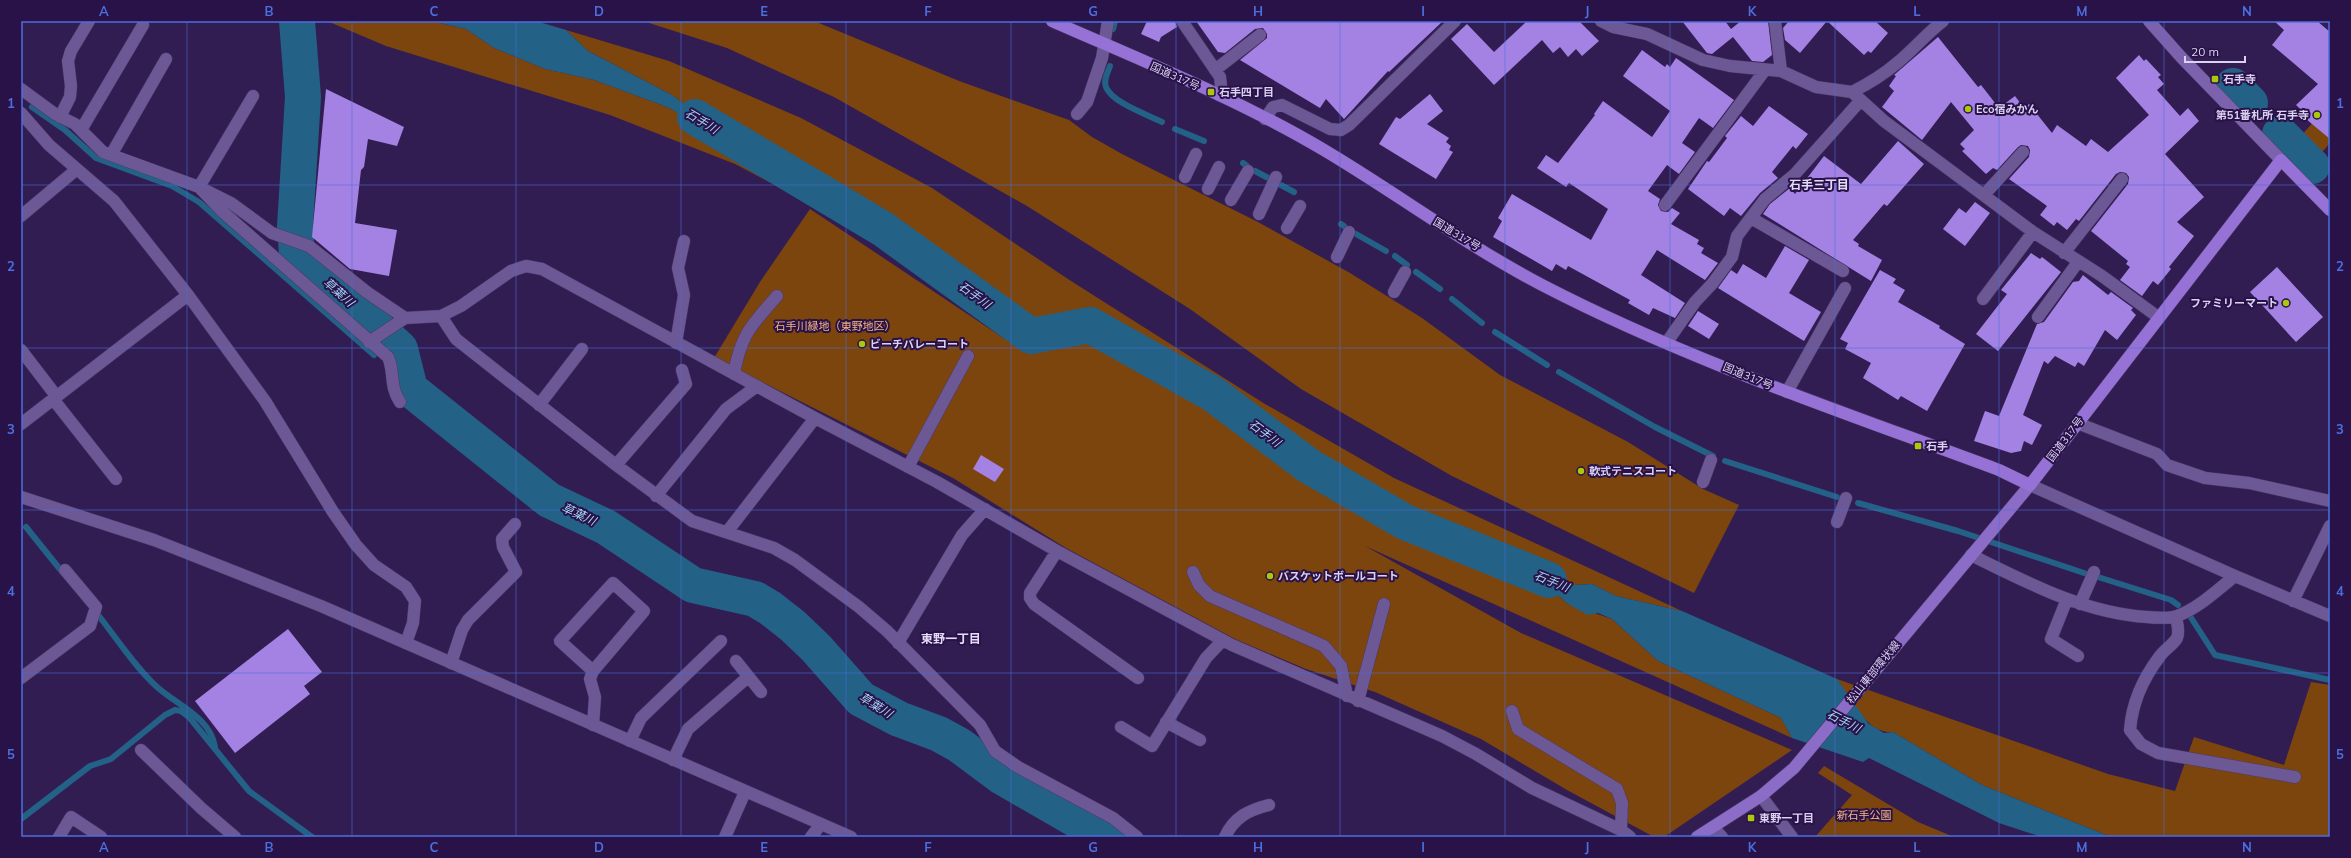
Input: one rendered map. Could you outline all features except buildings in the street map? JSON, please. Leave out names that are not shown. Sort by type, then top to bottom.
[{"type":"highway","name":"国道317号","points":[[1052,21],[1219,95],[1323,149],[1434,221],[1542,285],[1667,342],[1787,392],[1999,470],[2030,485],[2158,317],[2281,160]]},
{"type":"highway","points":[[2281,160],[2330,210]]},
{"type":"main road","points":[[2149,21],[2180,57],[2281,160]]},
{"type":"main road","name":"松山東部環状線","points":[[1696,837],[1761,796],[1803,759],[1882,660],[2030,485]]},
{"type":"street","points":[[60,117],[70,97],[71,86],[68,62],[71,51],[89,21]]},
{"type":"street","points":[[1077,114],[1087,102],[1102,58],[1108,21]]},
{"type":"street","points":[[1182,21],[1220,77],[1221,86],[1219,95]]},
{"type":"street","points":[[1265,119],[1273,107],[1282,106],[1330,129],[1341,130],[1349,125],[1456,21]]},
{"type":"street","points":[[1601,21],[1613,27],[1647,34],[1703,60],[1765,70],[1781,71],[1816,86],[1856,96],[1884,121],[2033,232],[2158,317]]},
{"type":"street","points":[[1775,21],[1781,71]]},
{"type":"street","points":[[1667,342],[1695,302],[1712,284],[1732,257],[1737,236],[1764,199],[1795,174],[1856,96],[1897,63],[1925,34],[1943,21]]},
{"type":"street","points":[[81,130],[143,25]]},
{"type":"street","points":[[1215,70],[1260,35]]},
{"type":"street","points":[[111,155],[166,59]]},
{"type":"street","points":[[1665,205],[1765,70]]},
{"type":"street","points":[[21,89],[60,117],[75,124],[103,152],[199,187],[231,203],[272,233],[309,246],[368,293],[405,318]]},
{"type":"street","points":[[199,187],[253,96]]},
{"type":"street","points":[[21,113],[48,145],[114,201],[188,295],[265,401],[333,512],[356,545],[374,565],[406,587],[415,601],[413,623],[406,643]]},
{"type":"street","points":[[1984,195],[2023,152]]},
{"type":"street","points":[[1185,178],[1196,154]]},
{"type":"street","points":[[1208,189],[1219,167]]},
{"type":"street","points":[[21,216],[76,169]]},
{"type":"street","points":[[1231,200],[1248,171]]},
{"type":"street","points":[[1259,214],[1276,177]]},
{"type":"street","points":[[2064,253],[2122,179]]},
{"type":"street","points":[[199,187],[224,213],[372,340],[388,357],[392,385],[400,402]]},
{"type":"street","points":[[1287,228],[1300,206]]},
{"type":"street","points":[[1751,218],[1843,271]]},
{"type":"street","points":[[1337,257],[1349,232]]},
{"type":"street","points":[[1983,299],[2033,232]]},
{"type":"street","points":[[676,343],[684,295],[678,268],[684,241]]},
{"type":"street","points":[[2038,317],[2078,262]]},
{"type":"street","points":[[372,340],[405,318],[441,316],[460,306],[511,271],[526,266],[542,269],[676,343],[985,509],[1057,551],[1223,640],[1353,699],[1442,736],[1476,754],[1532,788],[1625,834]]},
{"type":"street","points":[[1394,292],[1405,272]]},
{"type":"street","points":[[1787,392],[1845,288]]},
{"type":"street","points":[[21,424],[188,295]]},
{"type":"street","points":[[734,374],[739,349],[747,331],[777,296]]},
{"type":"street","points":[[441,316],[456,339],[656,496],[692,521],[774,548],[795,560],[859,607],[898,643],[980,725],[995,751],[1018,768],[1113,818],[1137,837]]},
{"type":"street","points":[[540,405],[582,349]]},
{"type":"street","points":[[21,350],[116,480]]},
{"type":"street","points":[[908,467],[968,356]]},
{"type":"street","points":[[616,465],[686,384],[682,370]]},
{"type":"street","points":[[656,496],[726,409],[757,386]]},
{"type":"street","points":[[727,532],[815,418]]},
{"type":"street","points":[[2077,423],[2157,454],[2167,465],[2205,478],[2249,483],[2330,502]]},
{"type":"street","points":[[1703,482],[1712,460]]},
{"type":"street","points":[[2030,485],[2235,576],[2330,616]]},
{"type":"street","points":[[21,497],[154,540],[321,606],[851,837]]},
{"type":"street","points":[[1837,522],[1846,498]]},
{"type":"street","points":[[898,643],[962,536],[985,509]]},
{"type":"street","points":[[451,663],[462,630],[468,620],[516,572],[503,547],[502,539],[515,524]]},
{"type":"street","points":[[2293,601],[2330,526]]},
{"type":"street","points":[[1057,551],[1030,592],[1030,598],[1034,604],[1138,678]]},
{"type":"street","points":[[1971,555],[2038,588],[2080,604],[2094,609],[2139,616],[2176,617],[2190,610],[2235,576]]},
{"type":"street","points":[[21,678],[90,626],[96,607],[65,570]]},
{"type":"street","points":[[1193,572],[1199,585],[1210,596],[1324,646],[1341,666],[1353,699]]},
{"type":"street","points":[[2080,604],[2094,572]]},
{"type":"street","points":[[593,671],[560,641],[613,583],[644,611],[593,671],[590,679],[595,697],[593,725]]},
{"type":"street","points":[[2067,599],[2051,639],[2078,656]]},
{"type":"street","points":[[1353,699],[1384,604]]},
{"type":"street","points":[[2176,617],[2179,630],[2177,639],[2167,647],[2147,673],[2131,715],[2130,730],[2141,744],[2158,753],[2295,777]]},
{"type":"street","points":[[1121,727],[1152,746],[1206,658],[1223,640]]},
{"type":"street","points":[[630,741],[641,718],[721,641]]},
{"type":"street","points":[[736,661],[761,692]]},
{"type":"street","points":[[673,760],[688,729],[748,677]]},
{"type":"street","points":[[1512,711],[1518,729],[1617,789],[1622,803],[1625,834]]},
{"type":"street","points":[[1166,722],[1200,740]]},
{"type":"street","points":[[141,750],[201,808],[235,837]]},
{"type":"street","points":[[725,837],[745,792]]},
{"type":"street","points":[[1761,796],[1792,837]]},
{"type":"street","points":[[1225,837],[1234,822],[1243,814],[1252,809],[1269,805]]},
{"type":"street","points":[[59,837],[71,817],[101,837]]},
{"type":"street","points":[[812,837],[821,824]]},
{"type":"street","points":[[1713,827],[1722,837]]},
{"type":"green space","name":"石手川緑地（東野地区）","points":[[327,21],[432,21],[466,29],[494,48],[545,69],[594,80],[667,107],[735,142],[672,95],[588,51],[566,30],[669,61],[801,118],[932,188],[1071,281],[1265,404],[1394,478],[1682,611],[1616,596],[1592,584],[1574,585],[1519,561],[1504,562],[1551,589],[1568,604],[1612,619],[1658,661],[1781,718],[1792,738],[1365,546],[1521,633],[1792,750],[1664,837],[1654,837],[1567,790],[1481,739],[1375,692],[1306,669],[1235,639],[1066,548],[953,478],[714,358],[760,282],[810,209],[1026,353],[948,292],[873,237],[735,164],[610,115],[386,46]]},
{"type":"green space","points":[[643,21],[814,21],[959,81],[1069,120],[1092,137],[1122,154],[1256,221],[1350,273],[1422,318],[1500,375],[1628,442],[1703,489],[1739,505],[1694,593],[1452,476],[1301,389],[1190,309],[1027,206],[834,97],[727,48]]},
{"type":"green space","points":[[2330,104],[2330,143],[2317,158],[2297,140]]},
{"type":"green space","points":[[1837,679],[2108,774],[2175,791],[2194,737],[2284,765],[2311,682],[2330,685],[2330,837],[2111,837],[1982,785],[1893,732],[1875,728],[1860,713]]},
{"type":"green space","name":"新石手公園","points":[[1824,766],[1918,822],[1954,837],[1815,837],[1852,795],[1818,773]]},
{"type":"water","points":[[432,21],[536,21],[566,30],[588,51],[672,95],[738,144],[667,107],[594,80],[545,69],[494,48],[466,29]]},
{"type":"water","points":[[1519,561],[1574,585],[1592,584],[1616,596],[1682,611],[1837,679],[1868,723],[1884,733],[1893,732],[1982,785],[2111,837],[2042,837],[1999,823],[1869,758],[1863,762],[1792,738],[1781,718],[1658,661],[1612,619],[1598,613],[1588,615],[1568,604],[1551,589],[1503,562]]},
{"type":"waterway","name":"草葉川","points":[[297,21],[303,97],[295,226],[297,254],[400,349],[410,389],[549,500],[606,527],[693,585],[755,599],[770,608],[793,626],[816,648],[861,699],[899,719],[939,734],[959,745],[1002,777],[1106,837]]},
{"type":"waterway","points":[[1113,29],[1115,21]]},
{"type":"waterway","points":[[1110,66],[1105,82],[1109,93],[1122,103],[1162,122]]},
{"type":"waterway","points":[[2233,86],[2250,103]]},
{"type":"waterway","points":[[32,107],[65,130],[96,158],[172,186],[199,202],[374,355]]},
{"type":"waterway","name":"石手川","points":[[695,117],[883,229],[1031,336],[1090,325],[1213,394],[1309,466],[1405,522],[1549,580]]},
{"type":"waterway","points":[[1175,129],[1204,141]]},
{"type":"waterway","points":[[2280,134],[2312,166]]},
{"type":"waterway","points":[[1243,163],[1247,166]]},
{"type":"waterway","points":[[1255,171],[1270,179]]},
{"type":"waterway","points":[[1277,183],[1294,192]]},
{"type":"waterway","points":[[1356,234],[1386,251]]},
{"type":"waterway","points":[[1395,256],[1407,265]]},
{"type":"waterway","points":[[1416,272],[1440,289]]},
{"type":"waterway","points":[[1452,299],[1482,323]]},
{"type":"waterway","points":[[1495,332],[1547,365]]},
{"type":"waterway","name":"草葉川","points":[[399,371],[406,374]]},
{"type":"waterway","points":[[1559,372],[1655,427],[1713,456]]},
{"type":"waterway","points":[[1725,461],[1837,497]]},
{"type":"waterway","points":[[1858,503],[1958,531],[2087,574]]},
{"type":"waterway","points":[[26,527],[63,573]]},
{"type":"waterway","points":[[2098,577],[2171,600],[2178,605]]},
{"type":"waterway","points":[[99,616],[149,679],[165,694],[192,712],[200,720],[207,728],[215,747]]},
{"type":"waterway","points":[[2190,616],[2215,655],[2330,680]]},
{"type":"waterway","points":[[21,819],[90,766],[111,759],[165,715],[175,710],[181,711],[189,717],[249,791],[312,837]]},
{"type":"place","name":"石手寺","points":[[2215,79]]},
{"type":"place","name":"石手四丁目","points":[[1211,92]]},
{"type":"place","name":"Eco宿みかん","points":[[1968,109]]},
{"type":"place","name":"第51番札所 石手寺","points":[[2317,115]]},
{"type":"place","name":"ファミリーマート","points":[[2286,303]]},
{"type":"place","name":"ビーチバレーコート","points":[[862,344]]},
{"type":"place","name":"石手","points":[[1918,446]]},
{"type":"place","name":"軟式テニスコート","points":[[1581,471]]},
{"type":"place","name":"バスケットボールコート","points":[[1270,576]]},
{"type":"place","name":"東野一丁目","points":[[1751,818]]},
{"type":"district","name":"石手三丁目","points":[[1819,184]]},
{"type":"district","name":"東野一丁目","points":[[951,638]]}]
